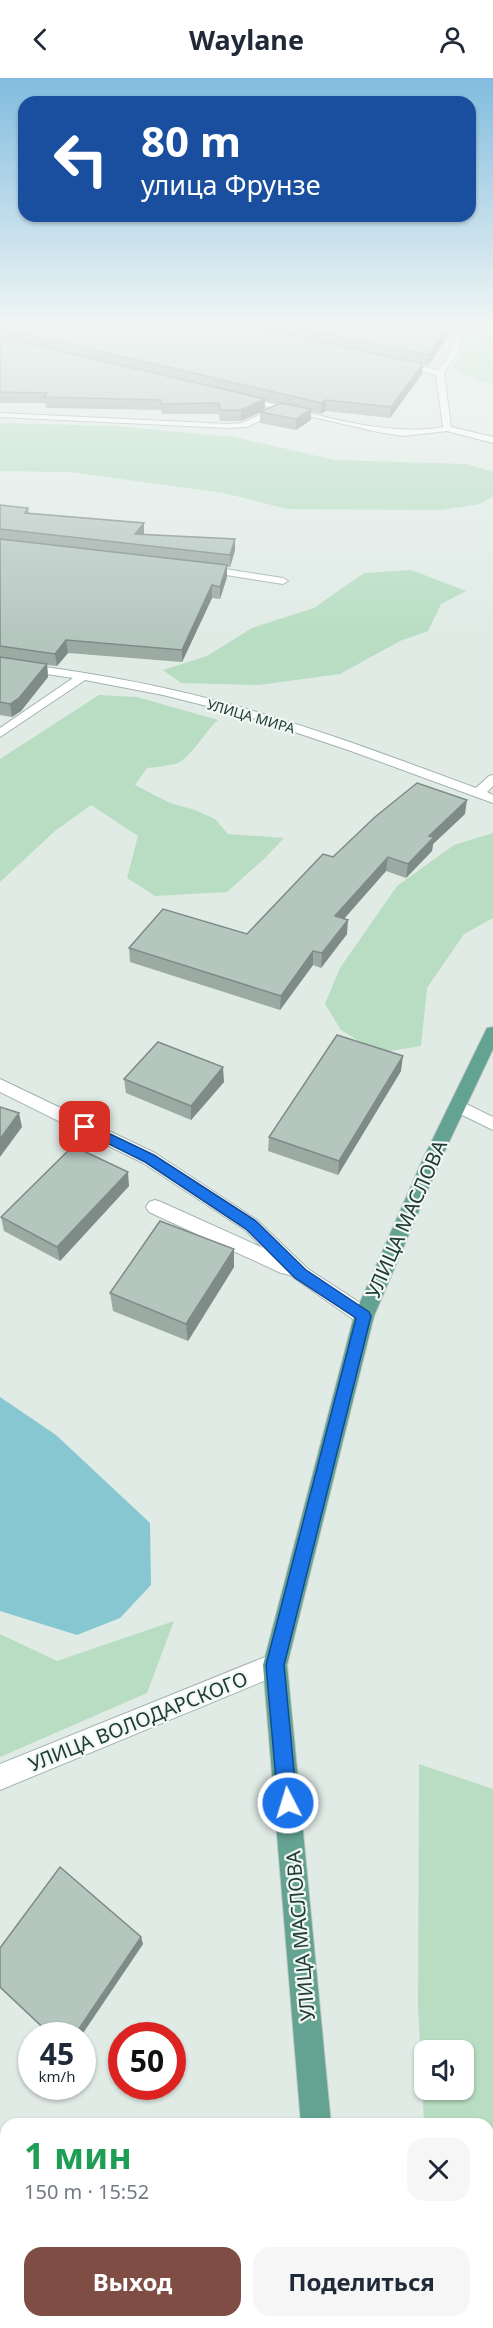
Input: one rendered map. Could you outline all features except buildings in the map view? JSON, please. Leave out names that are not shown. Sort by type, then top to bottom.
[{"type":"main road","name":"УЛИЦА МАСЛОВА","points":[[315,2118],[275,1665],[364,1316],[432,1159],[493,1032]]},
{"type":"street","points":[[369,428],[403,433],[447,429],[493,440]]},
{"type":"street","points":[[197,567],[283,581]]},
{"type":"street","name":"УЛИЦА МИРА","points":[[0,664],[144,688],[216,705],[303,731],[493,799]]},
{"type":"street","points":[[0,733],[82,677]]},
{"type":"street","points":[[478,794],[493,779]]},
{"type":"street","points":[[0,1085],[149,1158],[251,1225],[300,1274]]},
{"type":"street","points":[[458,1106],[493,1124]]},
{"type":"street","points":[[155,1207],[300,1274],[364,1316]]},
{"type":"street","name":"УЛИЦА ВОЛОДАРСКОГО","points":[[0,1777],[275,1665]]},
{"type":"green space","points":[[0,428],[137,428],[234,437],[335,460],[467,464],[493,472],[493,496],[480,504],[441,510],[287,509],[224,493],[69,472],[0,471]]},
{"type":"green space","points":[[411,570],[466,591],[441,604],[428,631],[400,641],[340,674],[259,685],[181,683],[163,670],[207,656],[252,628],[314,608],[364,573]]},
{"type":"green space","points":[[99,695],[137,697],[218,720],[187,757],[172,765],[147,768],[135,785],[170,803],[215,819],[228,834],[284,838],[227,892],[155,896],[127,878],[138,836],[91,805],[55,831],[0,882],[0,759]]},
{"type":"green space","points":[[493,833],[493,918],[464,934],[427,988],[421,1046],[378,1053],[341,1030],[325,1004],[340,968],[397,886],[454,845]]},
{"type":"green space","points":[[174,1621],[147,1693],[0,1757],[0,1634],[57,1661]]},
{"type":"green space","points":[[419,1764],[493,1789],[493,2118],[424,2118],[423,2100],[474,2100],[474,2040],[420,2040]]},
{"type":"water","points":[[0,1397],[56,1435],[150,1523],[151,1585],[120,1618],[77,1635],[0,1611]]},
{"type":"route","points":[[85,1127],[149,1158],[251,1225],[300,1274],[364,1316],[275,1665],[288,1803]]}]
